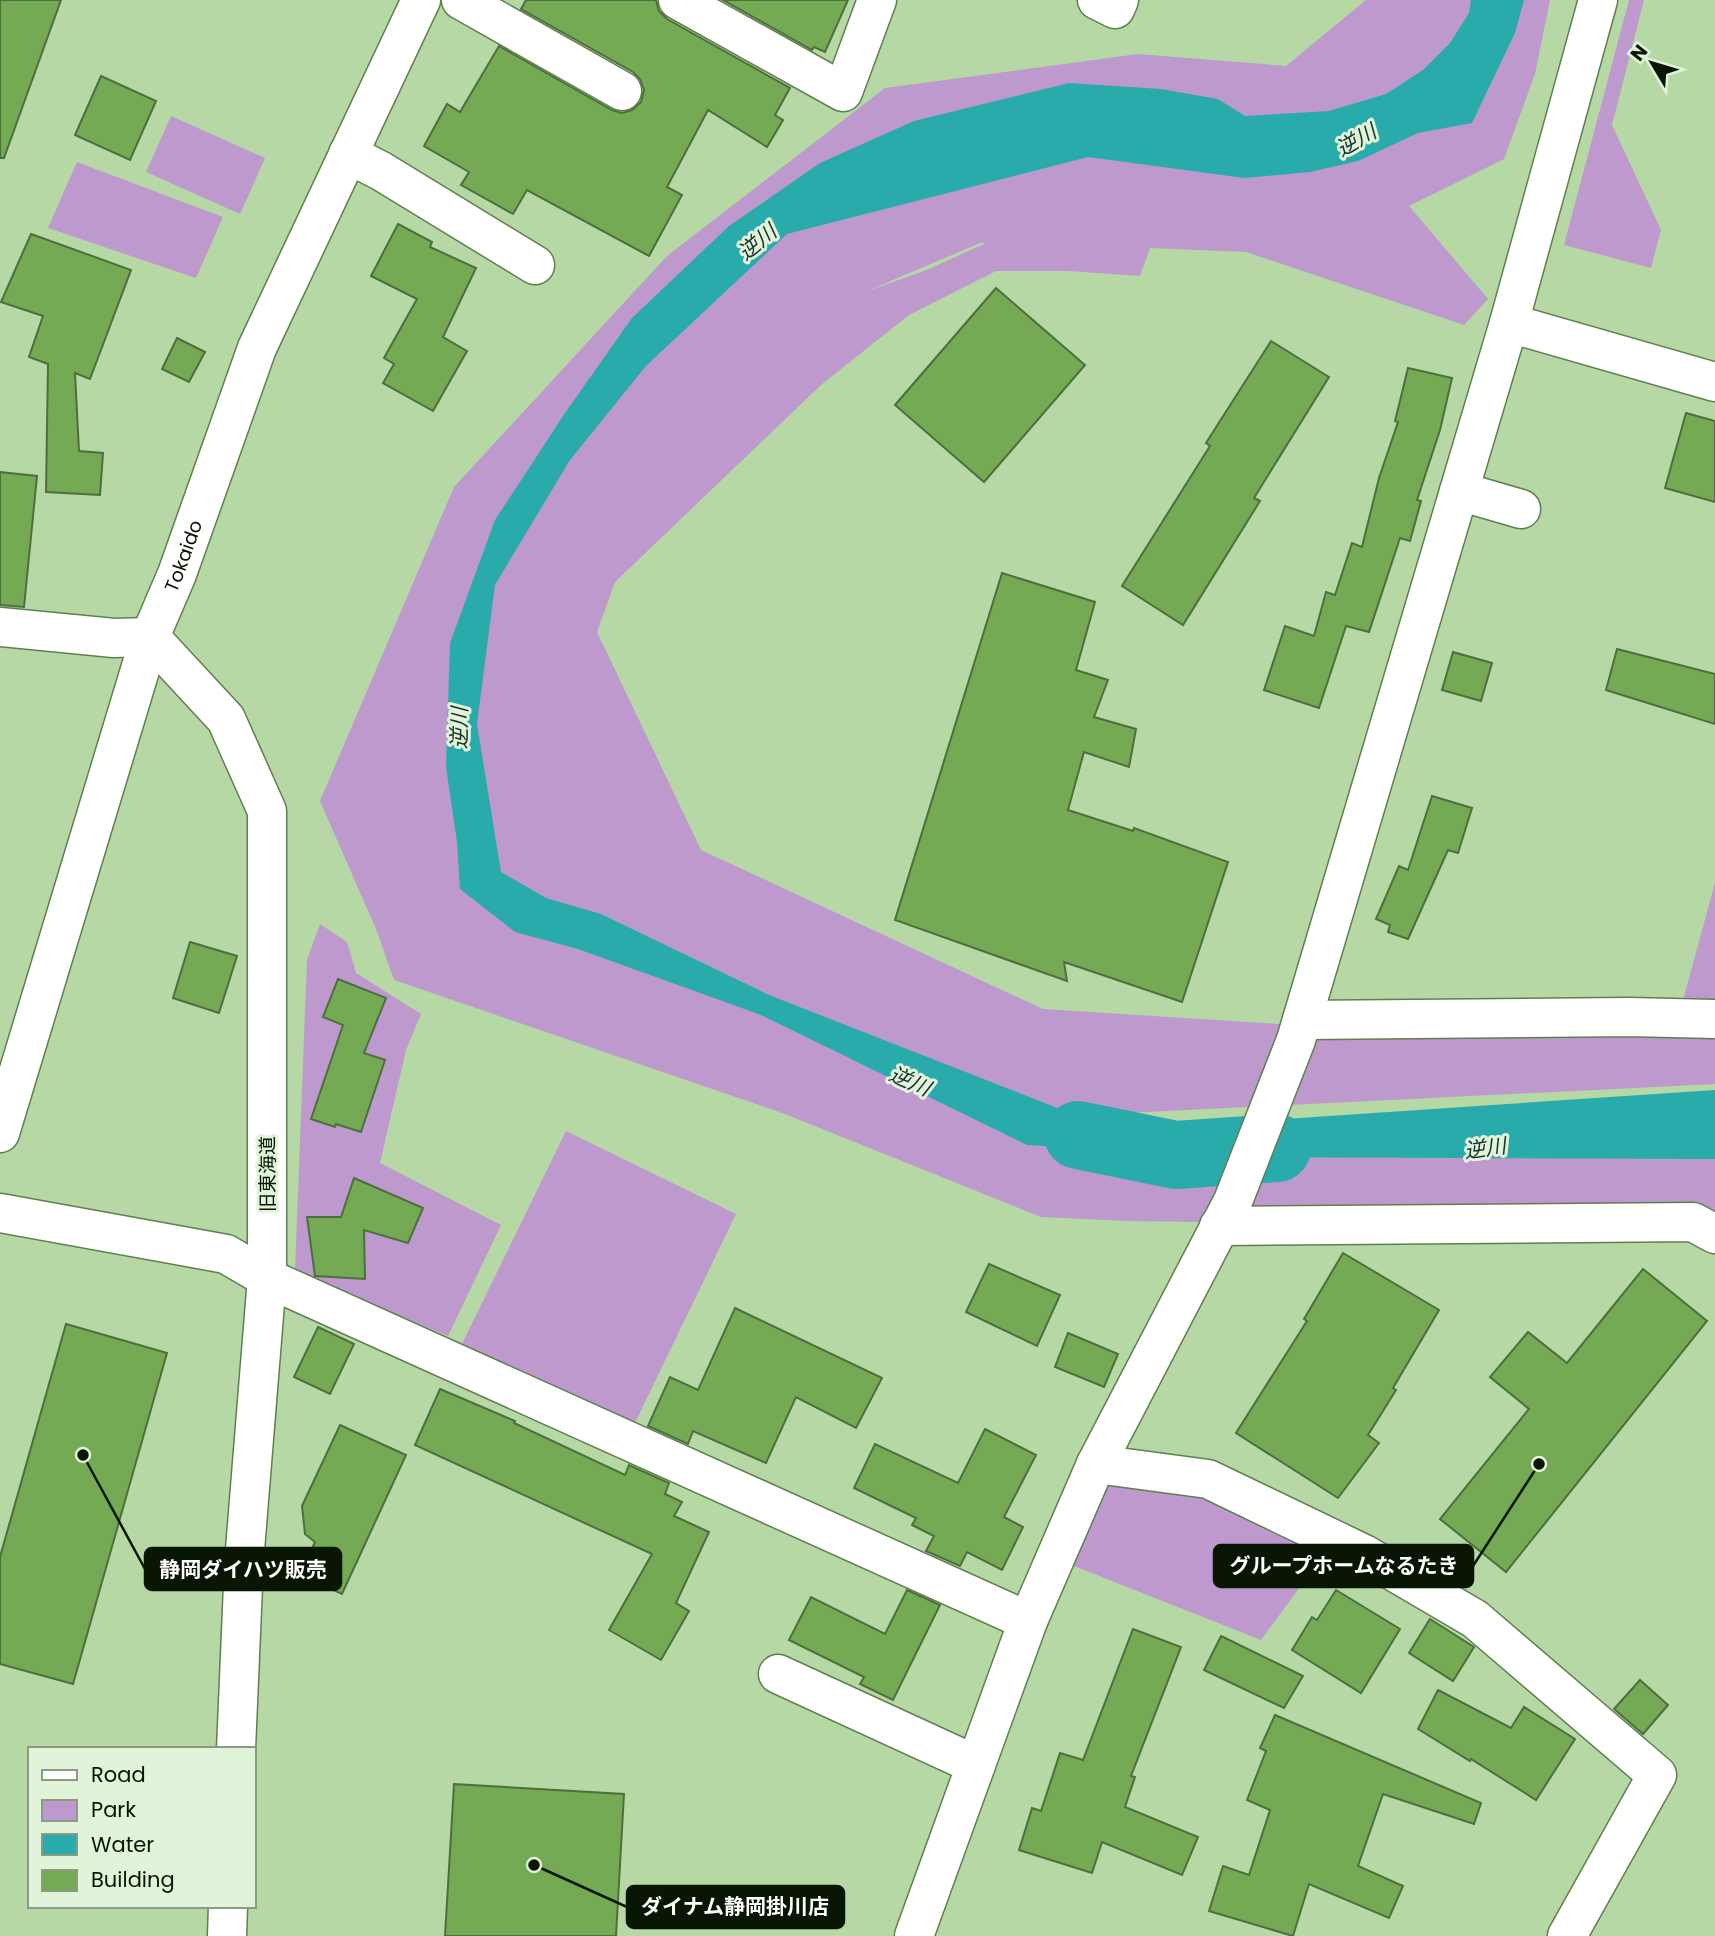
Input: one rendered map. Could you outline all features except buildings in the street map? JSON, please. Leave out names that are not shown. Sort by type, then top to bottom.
[{"type":"street","name":"Tokaido","points":[[0,1133],[150,637],[177,574],[257,348],[421,0]]},
{"type":"street","points":[[461,0],[622,90]]},
{"type":"street","points":[[678,0],[843,92],[877,0]]},
{"type":"street","points":[[1097,0],[1115,9],[1119,0]]},
{"type":"street","points":[[914,1936],[1028,1621],[1096,1464],[1226,1213],[1299,1030],[1509,323],[1598,0]]},
{"type":"street","points":[[348,154],[381,171],[535,265]]},
{"type":"street","points":[[1509,323],[1715,382]]},
{"type":"street","points":[[1459,491],[1521,509]]},
{"type":"street","points":[[0,627],[114,638],[150,637]]},
{"type":"street","name":"旧東海道","points":[[150,637],[226,719],[267,811],[267,1278],[244,1562],[236,1747]]},
{"type":"street","points":[[1299,1030],[1629,1017],[1715,1019]]},
{"type":"street","points":[[0,1213],[226,1254],[267,1278],[1028,1621]]},
{"type":"street","points":[[1226,1213],[1693,1222],[1715,1234]]},
{"type":"street","points":[[1096,1464],[1208,1479],[1364,1554],[1475,1619],[1657,1775],[1567,1936]]},
{"type":"street","points":[[778,1674],[976,1765]]},
{"type":"street","points":[[227,1936],[228,1908]]},
{"type":"green space","points":[[1366,0],[1550,0],[1535,74],[1504,159],[1409,206],[1488,299],[1464,325],[1246,252],[1150,248],[1140,276],[1069,271],[996,271],[909,315],[822,384],[615,582],[597,632],[701,850],[1043,1009],[1310,1026],[1715,1024],[1715,1084],[1086,1115],[1067,1109],[1093,1122],[1715,1158],[1715,1223],[1699,1214],[1195,1222],[1041,1217],[785,1114],[394,980],[376,929],[320,801],[454,487],[667,256],[885,88],[1138,54],[1286,66]],"holes":[[[980,243],[986,243],[929,269],[865,292]]]},
{"type":"green space","points":[[1629,0],[1644,0],[1612,125],[1661,230],[1651,268],[1564,245]]},
{"type":"green space","points":[[171,116],[265,158],[240,214],[146,172]]},
{"type":"green space","points":[[77,162],[223,217],[196,278],[48,228]]},
{"type":"green space","points":[[1715,883],[1715,1007],[1683,1000]]},
{"type":"green space","points":[[320,924],[347,942],[356,973],[421,1014],[406,1050],[380,1163],[501,1225],[448,1336],[295,1271],[307,960]]},
{"type":"green space","points":[[566,1131],[736,1214],[632,1429],[461,1346]]},
{"type":"green space","points":[[1109,1481],[1210,1499],[1325,1553],[1261,1640],[1074,1566]]},
{"type":"water","points":[[1471,0],[1524,0],[1515,33],[1472,123],[1418,133],[1358,161],[1310,172],[1244,178],[1088,157],[787,234],[646,366],[570,460],[495,585],[477,724],[501,872],[546,898],[601,914],[769,995],[1093,1122],[1239,1122],[1715,1090],[1715,1159],[1227,1157],[1027,1145],[761,1015],[578,949],[515,932],[460,889],[457,842],[446,767],[450,643],[495,520],[565,413],[632,318],[729,226],[820,163],[914,121],[1069,83],[1161,89],[1218,99],[1245,116],[1329,111],[1386,94],[1423,70],[1450,43],[1469,13]]},
{"type":"waterway","name":"逆川","points":[[1078,1135],[1176,1155],[1277,1148]]},
{"type":"place","name":"静岡ダイハツ販売","points":[[83,1455]]},
{"type":"place","name":"グループホームなるたき","points":[[1539,1464]]},
{"type":"place","name":"ダイナム静岡掛川店","points":[[534,1865]]}]
